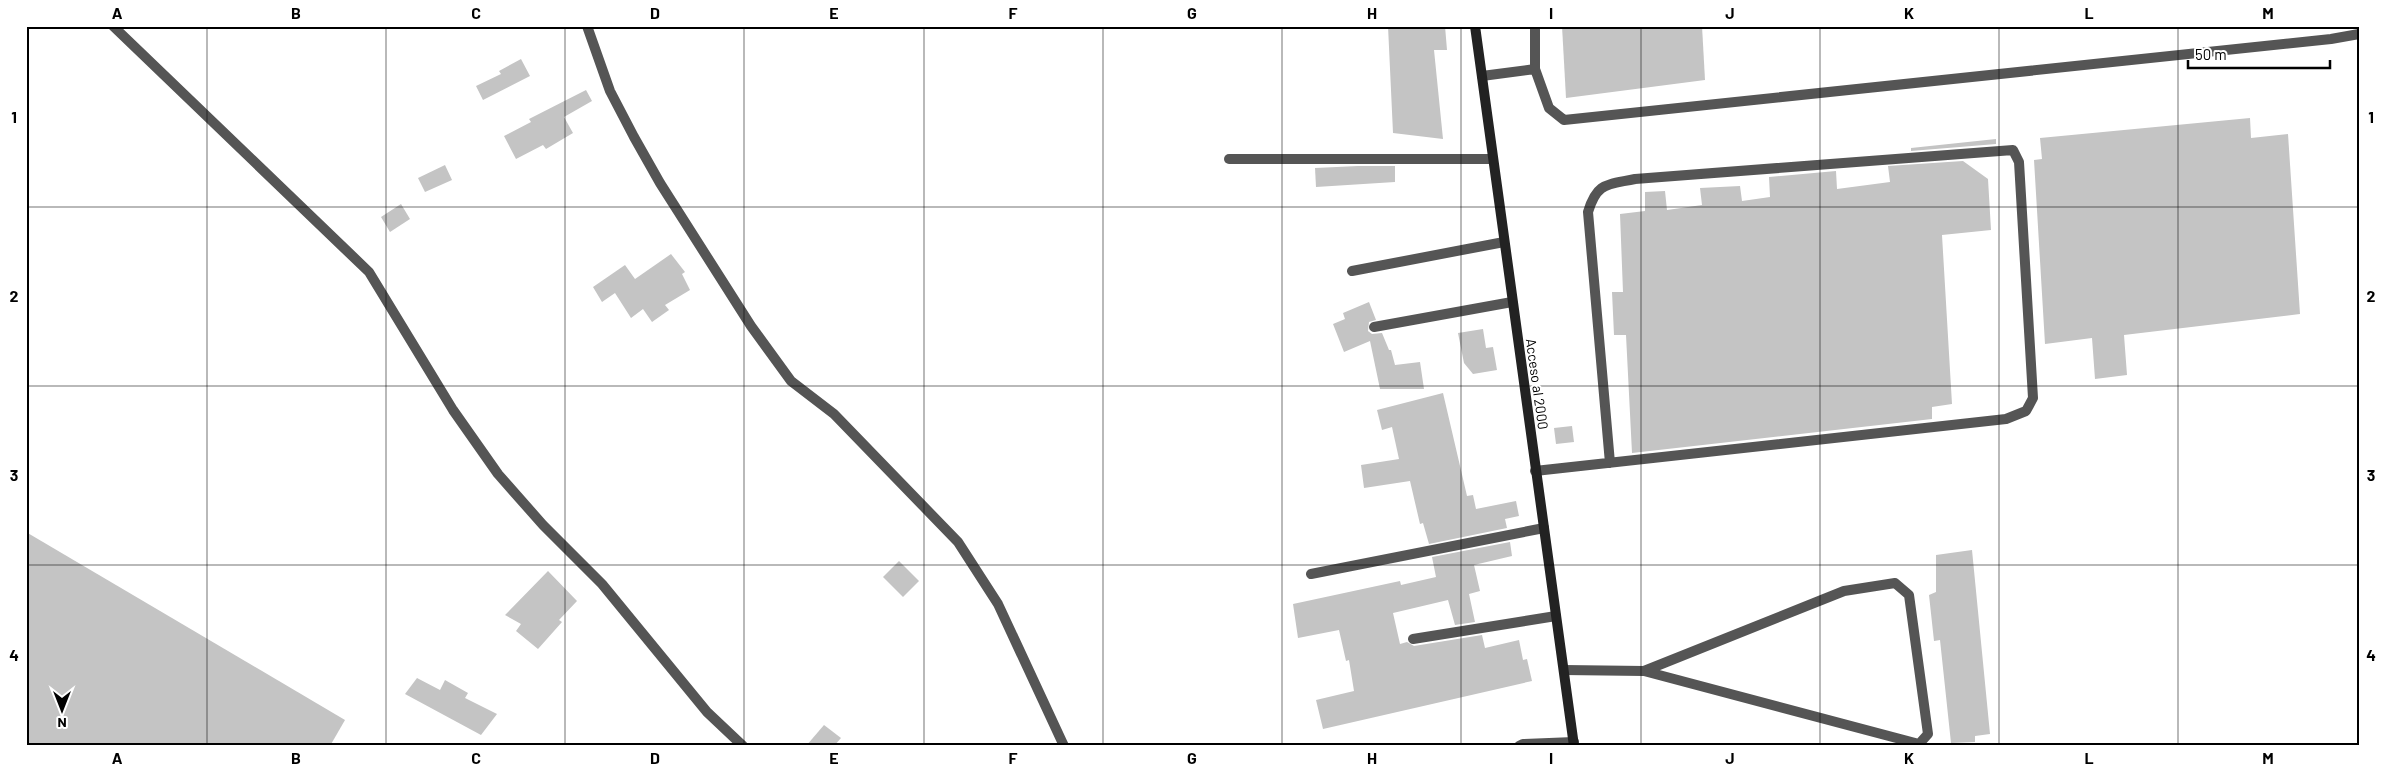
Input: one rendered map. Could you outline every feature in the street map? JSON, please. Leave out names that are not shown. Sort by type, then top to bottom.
[{"type":"street","points":[[112,26],[369,272],[453,410],[498,474],[543,525],[613,596],[706,712],[743,746]]},
{"type":"street","points":[[587,26],[610,91],[634,137],[674,206],[752,326],[791,381],[834,414],[958,542],[998,604],[1064,746]]},
{"type":"street","name":"Acceso al 2000","points":[[1475,26],[1574,744]]},
{"type":"street","points":[[1535,26],[1535,70],[1549,108],[1564,120],[2331,39],[2359,34]]},
{"type":"street","points":[[1482,76],[1535,70]]},
{"type":"street","points":[[1535,471],[1610,463],[2006,419],[2026,411],[2033,398],[2033,388],[2019,162],[2013,150],[1635,179],[1604,186],[1593,196],[1588,212],[1610,463]]},
{"type":"street","points":[[1229,159],[1493,159]]},
{"type":"street","points":[[1352,271],[1504,242]]},
{"type":"street","points":[[1374,326],[1512,302]]},
{"type":"street","points":[[1311,574],[1544,528]]},
{"type":"street","points":[[1564,670],[1644,671],[1919,744],[1928,734],[1909,595],[1895,583],[1844,592],[1644,671]]},
{"type":"street","points":[[1413,639],[1556,616]]},
{"type":"street","points":[[1519,746],[1574,744]]},
{"type":"building","points":[[1388,26],[1445,26],[1447,50],[1434,50],[1443,139],[1393,133]]},
{"type":"building","points":[[1562,26],[1702,26],[1705,80],[1566,98]]},
{"type":"building","points":[[521,59],[530,76],[483,100],[476,86],[501,74],[499,71]]},
{"type":"building","points":[[586,90],[592,101],[564,117],[573,133],[546,149],[543,145],[516,159],[504,136],[531,122],[529,119]]},
{"type":"building","points":[[2250,118],[2251,138],[2288,134],[2300,314],[2124,335],[2127,375],[2095,379],[2092,338],[2045,344],[2034,160],[2042,159],[2040,138]]},
{"type":"building","points":[[1996,139],[1996,144],[1911,151],[1911,148]]},
{"type":"building","points":[[1963,161],[1988,179],[1991,230],[1942,235],[1952,404],[1932,407],[1932,419],[1632,453],[1626,335],[1614,335],[1612,292],[1623,292],[1620,214],[1645,211],[1645,192],[1665,191],[1667,210],[1702,205],[1700,188],[1740,186],[1742,201],[1770,197],[1769,177],[1836,171],[1837,189],[1890,182],[1888,166]]},
{"type":"building","points":[[445,165],[452,180],[425,192],[418,178]]},
{"type":"building","points":[[1395,166],[1395,182],[1316,187],[1315,168]]},
{"type":"building","points":[[401,204],[410,219],[390,232],[381,217]]},
{"type":"building","points":[[671,254],[685,272],[682,274],[690,290],[665,305],[669,310],[652,322],[643,309],[631,318],[615,293],[602,302],[593,287],[625,265],[635,279]]},
{"type":"building","points":[[1369,302],[1376,320],[1369,322],[1368,331],[1372,334],[1382,333],[1389,350],[1391,350],[1395,365],[1420,362],[1424,389],[1380,389],[1370,341],[1344,352],[1333,324],[1345,319],[1343,313]]},
{"type":"building","points":[[1483,329],[1486,348],[1493,347],[1497,370],[1473,374],[1464,363],[1458,333]]},
{"type":"building","points":[[1443,393],[1467,496],[1473,495],[1476,509],[1516,501],[1519,516],[1505,519],[1507,528],[1429,544],[1423,523],[1420,524],[1410,481],[1364,488],[1361,465],[1399,459],[1392,427],[1382,430],[1377,410]]},
{"type":"building","points":[[1572,426],[1574,442],[1556,444],[1554,428]]},
{"type":"building","points":[[26,532],[345,720],[330,746],[26,746]]},
{"type":"building","points":[[1510,542],[1512,556],[1474,565],[1480,591],[1469,594],[1475,622],[1455,625],[1448,600],[1393,613],[1400,644],[1407,642],[1414,646],[1482,635],[1485,648],[1519,640],[1523,660],[1527,659],[1532,681],[1323,729],[1316,700],[1354,691],[1349,660],[1346,661],[1339,630],[1298,638],[1293,604],[1400,581],[1401,585],[1436,577],[1432,557]]},
{"type":"building","points":[[1972,550],[1990,734],[1975,736],[1975,742],[1951,743],[1940,640],[1934,641],[1929,595],[1936,592],[1936,555]]},
{"type":"building","points":[[899,561],[919,581],[903,597],[883,577]]},
{"type":"building","points":[[548,571],[577,601],[559,620],[562,622],[538,649],[516,631],[521,624],[505,615]]},
{"type":"building","points":[[417,678],[440,690],[445,680],[468,693],[465,698],[497,714],[481,735],[405,694]]},
{"type":"building","points":[[824,725],[841,738],[834,746],[806,746]]}]
